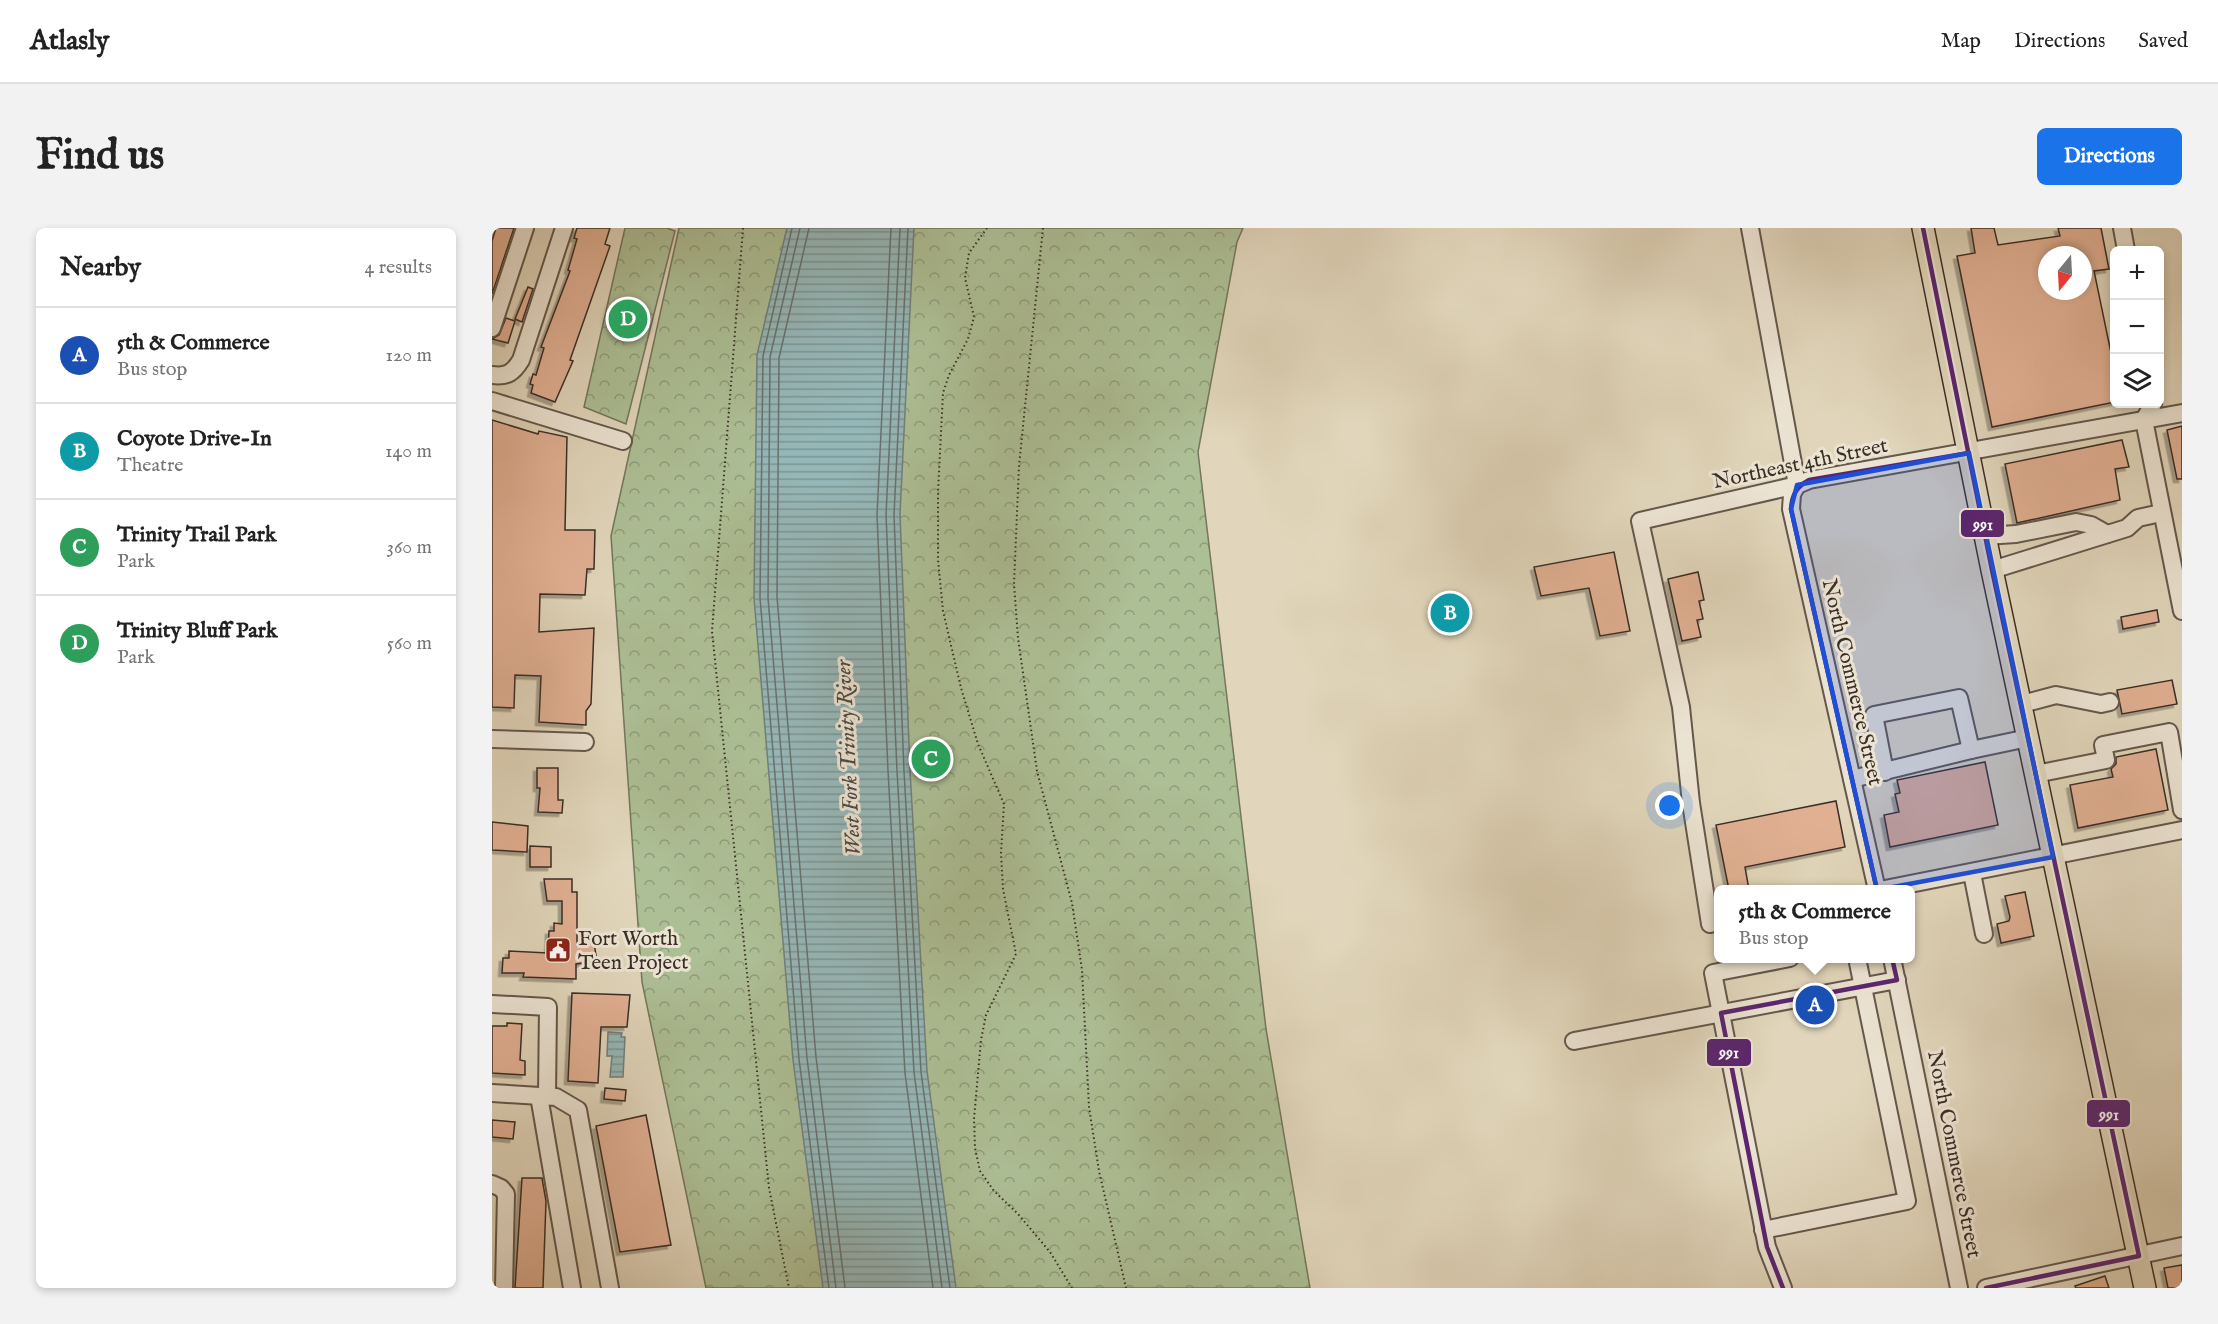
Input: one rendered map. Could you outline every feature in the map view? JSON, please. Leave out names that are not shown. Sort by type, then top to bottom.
[{"type":"main road","points":[[1923,228],[1992,570],[2145,1288]]},
{"type":"street","points":[[492,328],[525,228]]},
{"type":"street","points":[[492,375],[502,376],[513,372],[521,360],[564,228]]},
{"type":"street","points":[[1750,228],[1797,485]]},
{"type":"street","points":[[2122,228],[2125,246]]},
{"type":"street","points":[[492,401],[623,441]]},
{"type":"street","points":[[2150,408],[2145,420],[2161,513],[2182,611]]},
{"type":"street","name":"Northeast 4th Street","points":[[1714,923],[1691,803],[1681,707],[1640,521],[1797,485],[1809,480],[2182,413]]},
{"type":"street","name":"North Commerce Street","points":[[1797,485],[1792,494],[1791,509],[1877,885]]},
{"type":"street","points":[[1992,570],[2127,528],[2138,518],[2161,513]]},
{"type":"street","points":[[1985,536],[2016,534],[2076,522],[2091,525],[2107,534]]},
{"type":"street","points":[[2022,704],[2056,695],[2101,704],[2110,702]]},
{"type":"street","points":[[1885,772],[1874,716],[1959,698],[1971,750]]},
{"type":"street","points":[[2036,774],[2106,760],[2103,744],[2169,732],[2182,810]]},
{"type":"street","points":[[1852,779],[2028,738]]},
{"type":"street","points":[[492,739],[585,742]]},
{"type":"street","points":[[1906,885],[2182,830]]},
{"type":"street","points":[[1972,873],[1984,934]]},
{"type":"street","points":[[1764,963],[1713,973],[1763,1230],[1783,1288]]},
{"type":"street","points":[[1763,1230],[1907,1202],[1858,963]]},
{"type":"street","name":"North Commerce Street","points":[[1893,963],[1959,1288]]},
{"type":"street","points":[[1574,1041],[1897,980]]},
{"type":"street","points":[[492,1004],[548,1007],[543,1096],[572,1288]]},
{"type":"street","points":[[492,1093],[556,1097],[578,1110],[610,1288]]},
{"type":"street","points":[[492,1184],[501,1188],[506,1194],[504,1288]]},
{"type":"street","points":[[1986,1288],[2182,1246]]},
{"type":"path","points":[[743,228],[712,631],[768,1188],[789,1288]]},
{"type":"path","points":[[987,228],[969,253],[965,278],[974,317],[968,339],[949,375],[943,393],[938,560],[943,611],[961,688],[978,744],[1004,804],[1001,853],[1004,889],[1016,954],[986,1015],[981,1040],[974,1119],[975,1148],[980,1171],[994,1191],[1018,1214],[1050,1252],[1072,1288]]},
{"type":"path","points":[[1043,228],[1019,466],[1014,564],[1018,638],[1037,771],[1072,903],[1082,970],[1089,1107],[1099,1171],[1126,1288]]},
{"type":"highlighted area","points":[[1969,453],[2053,857],[1877,890],[1791,509],[1797,485]]},
{"type":"green space","points":[[625,228],[667,228],[675,231],[626,424],[584,407]]},
{"type":"green space","points":[[679,228],[1243,228],[1237,242],[1198,452],[1266,1029],[1310,1288],[706,1288],[642,982],[611,536]]},
{"type":"water","name":"West Fork Trinity River","points":[[787,228],[914,228],[900,514],[910,770],[927,1071],[956,1288],[823,1288],[793,1060],[754,598],[757,355]]},
{"type":"water","points":[[608,1032],[622,1033],[621,1037],[625,1037],[623,1077],[610,1077],[612,1056],[607,1056]]},
{"type":"building","points":[[496,228],[514,228],[492,294],[492,241]]},
{"type":"building","points":[[577,228],[610,228],[605,244],[610,246],[570,360],[573,361],[555,402],[531,393],[533,385],[530,384],[533,374],[536,375],[544,348],[541,347],[570,271],[568,270],[577,239],[574,238]]},
{"type":"building","points":[[1971,228],[1994,228],[1998,245],[2060,236],[2058,228],[2101,228],[2109,269],[2094,271],[2110,348],[2110,403],[1992,427],[1957,256],[1975,253]]},
{"type":"building","points":[[528,287],[533,289],[522,322],[515,319]]},
{"type":"building","points":[[506,318],[515,321],[508,343],[492,339],[499,335]]},
{"type":"building","points":[[492,420],[538,434],[539,431],[567,437],[565,530],[595,530],[594,569],[587,569],[585,595],[540,594],[539,632],[594,628],[591,704],[586,711],[586,725],[539,722],[541,676],[515,675],[514,708],[492,707]]},
{"type":"building","points":[[2182,426],[2182,479],[2177,479],[2167,430]]},
{"type":"building","points":[[2122,440],[2129,467],[2115,469],[2120,500],[2017,523],[2005,464]]},
{"type":"building","points":[[1614,552],[1630,631],[1600,636],[1589,588],[1541,596],[1534,567]]},
{"type":"building","points":[[1698,572],[1704,600],[1699,601],[1703,619],[1697,620],[1701,637],[1682,641],[1668,579]]},
{"type":"building","points":[[2157,610],[2159,622],[2123,629],[2121,617]]},
{"type":"building","points":[[2172,680],[2177,704],[2122,714],[2117,690]]},
{"type":"building","points":[[2156,749],[2168,810],[2078,828],[2070,785],[2113,777],[2111,769],[2116,764],[2116,757]]},
{"type":"building","points":[[1985,762],[1998,825],[1890,847],[1884,815],[1899,812],[1895,794],[1900,793],[1897,780]]},
{"type":"building","points":[[537,768],[558,768],[558,800],[563,800],[562,813],[538,812],[540,788],[537,788]]},
{"type":"building","points":[[1836,801],[1845,847],[1745,867],[1748,885],[1728,885],[1716,825]]},
{"type":"building","points":[[492,822],[528,826],[527,852],[492,850]]},
{"type":"building","points":[[530,846],[551,847],[551,867],[530,867]]},
{"type":"building","points":[[544,879],[572,879],[572,892],[577,892],[577,946],[594,943],[597,961],[576,964],[576,979],[523,977],[524,973],[502,973],[503,958],[509,958],[509,951],[548,953],[549,931],[554,931],[554,923],[562,924],[562,901],[547,901]]},
{"type":"building","points":[[2025,892],[2034,936],[2001,943],[1997,924],[2009,921],[2010,917],[2005,896]]},
{"type":"building","points":[[572,993],[630,995],[627,1027],[601,1027],[598,1083],[568,1081]]},
{"type":"building","points":[[507,1023],[522,1024],[520,1060],[525,1061],[525,1075],[492,1073],[492,1026],[507,1026]]},
{"type":"building","points":[[605,1088],[626,1090],[625,1101],[604,1099]]},
{"type":"building","points":[[646,1115],[671,1245],[620,1252],[596,1126]]},
{"type":"building","points":[[492,1120],[515,1122],[513,1139],[492,1137]]},
{"type":"building","points":[[522,1178],[542,1178],[546,1201],[543,1288],[515,1288]]},
{"type":"building","points":[[2182,1265],[2182,1288],[2168,1288],[2164,1268]]},
{"type":"building","points":[[2105,1276],[2109,1288],[2076,1288],[2075,1286]]},
{"type":"transit line","name":"991","points":[[1923,228],[1992,570],[2139,1256],[1986,1288]]},
{"type":"transit line","name":"991","points":[[1876,885],[1791,509],[1792,500],[1798,489],[1809,480],[1969,453]]},
{"type":"transit line","name":"991","points":[[1783,1288],[1767,1247],[1721,1013],[1897,980],[1893,963]]},
{"type":"place","name":"Trinity Bluff Park","points":[[628,319]]},
{"type":"place","name":"Coyote Drive-In","points":[[1450,613]]},
{"type":"place","name":"Trinity Trail Park","points":[[931,759]]},
{"type":"place","name":"Fort Worth Teen Project","points":[[558,950]]},
{"type":"place","name":"5th & Commerce","points":[[1815,1005]]}]
